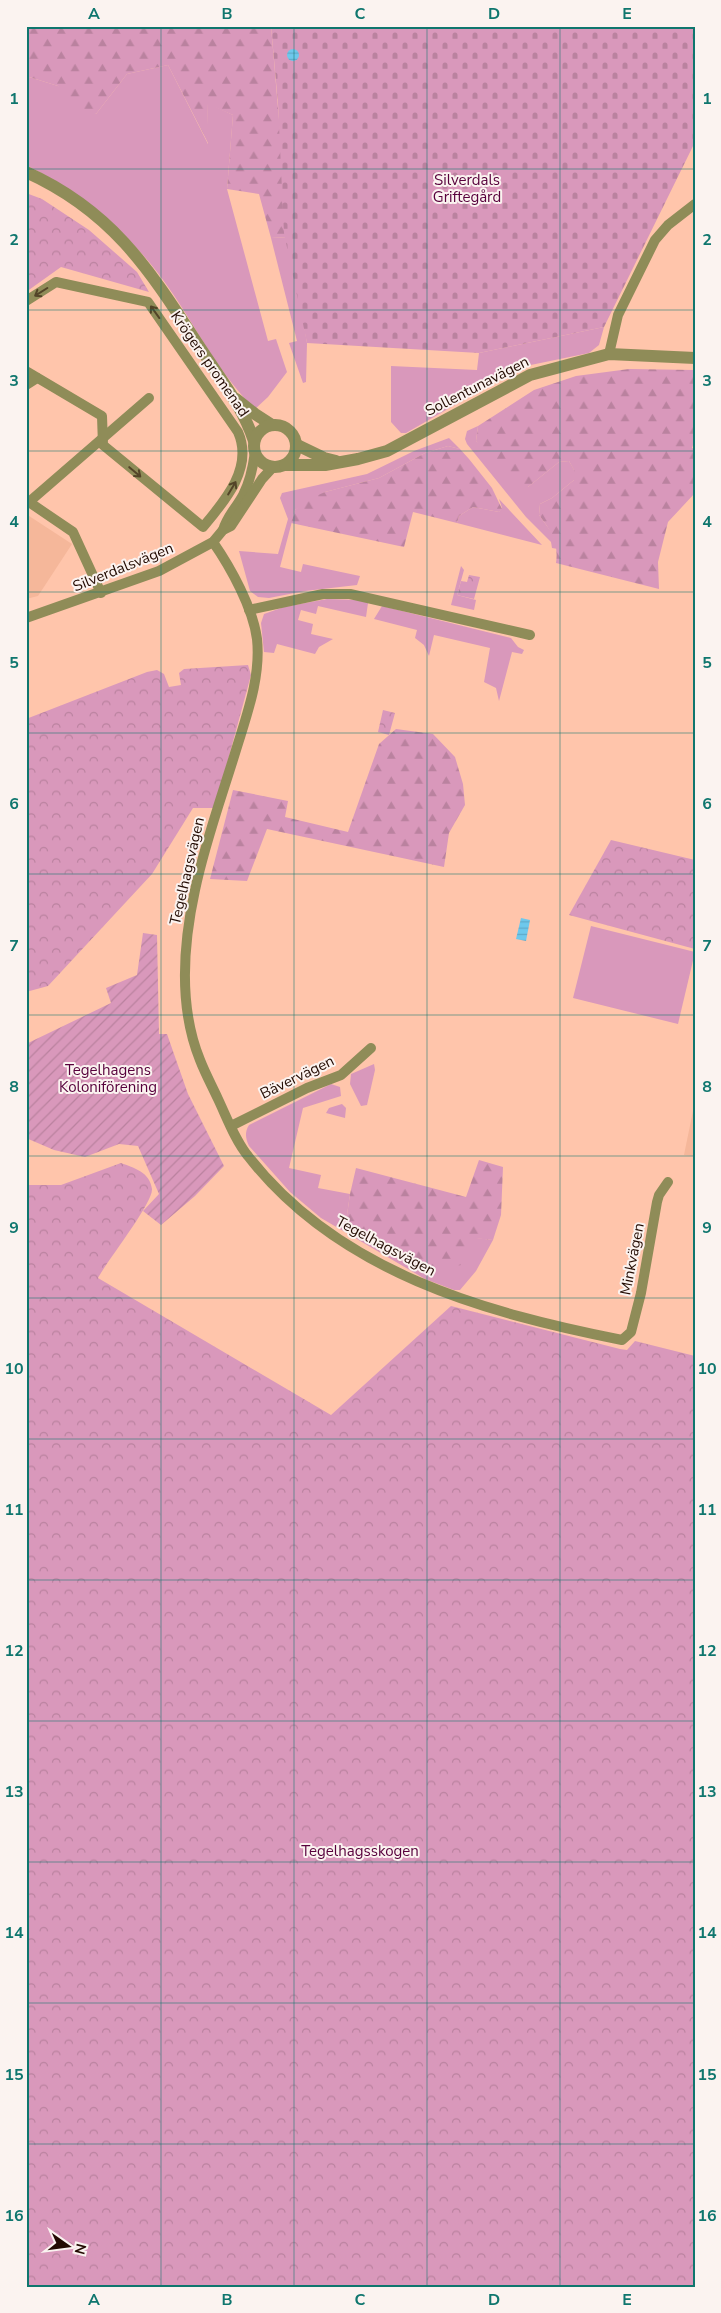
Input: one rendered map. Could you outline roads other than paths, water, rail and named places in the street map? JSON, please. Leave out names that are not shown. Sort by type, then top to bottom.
[{"type":"street","points":[[26,172],[43,180],[81,204],[115,232],[149,270],[230,394],[246,423],[258,458],[266,465],[279,466],[295,454],[297,445],[295,438],[287,428],[272,424],[255,414],[230,394]]},
{"type":"street","points":[[609,354],[618,315],[655,240],[668,225],[695,204]]},
{"type":"street","name":"Krögers promenad","points":[[26,301],[56,282],[148,302],[231,420],[241,438],[242,451],[239,476],[234,487],[203,527],[103,445],[102,438]]},
{"type":"street","name":"Sollentunavägen","points":[[279,466],[325,465],[387,451],[530,375],[609,354],[695,358]]},
{"type":"street","points":[[26,371],[102,416],[102,438]]},
{"type":"street","points":[[26,386],[37,378]]},
{"type":"street","points":[[100,593],[73,532],[28,501],[149,398]]},
{"type":"street","points":[[255,447],[260,430],[272,424]]},
{"type":"street","name":"Sollentunavägen","points":[[297,445],[324,458],[338,461]]},
{"type":"street","name":"Silverdalsvägen","points":[[26,618],[159,571],[213,542],[223,530],[227,519],[243,495],[253,465],[255,447]]},
{"type":"street","name":"Silverdalsvägen","points":[[223,530],[231,526],[262,479],[279,466]]},
{"type":"street","name":"Tegelhagsvägen","points":[[213,542],[224,558],[249,610],[257,636],[258,660],[252,700],[195,887],[184,967],[189,1018],[199,1058],[231,1126],[247,1155],[297,1207],[330,1235],[411,1280],[456,1298],[548,1325],[622,1340]]},
{"type":"street","points":[[249,610],[323,594],[350,594],[530,635]]},
{"type":"street","name":"Bävervägen","points":[[231,1126],[307,1088],[341,1075],[372,1048]]},
{"type":"street","name":"Minkvägen","points":[[622,1340],[631,1332],[641,1293],[657,1202],[659,1195],[668,1182]]},
{"type":"water","points":[[295,49],[298,50],[298,60],[291,61],[288,60],[287,53],[288,50]]},
{"type":"water","points":[[521,918],[530,920],[526,941],[516,939]]},
{"type":"park label","name":"Silverdals Griftegård","points":[[467,188]]},
{"type":"park label","name":"Tegelhagens Koloniförening","points":[[108,1078]]},
{"type":"park label","name":"Tegelhagsskogen","points":[[360,1851]]}]
